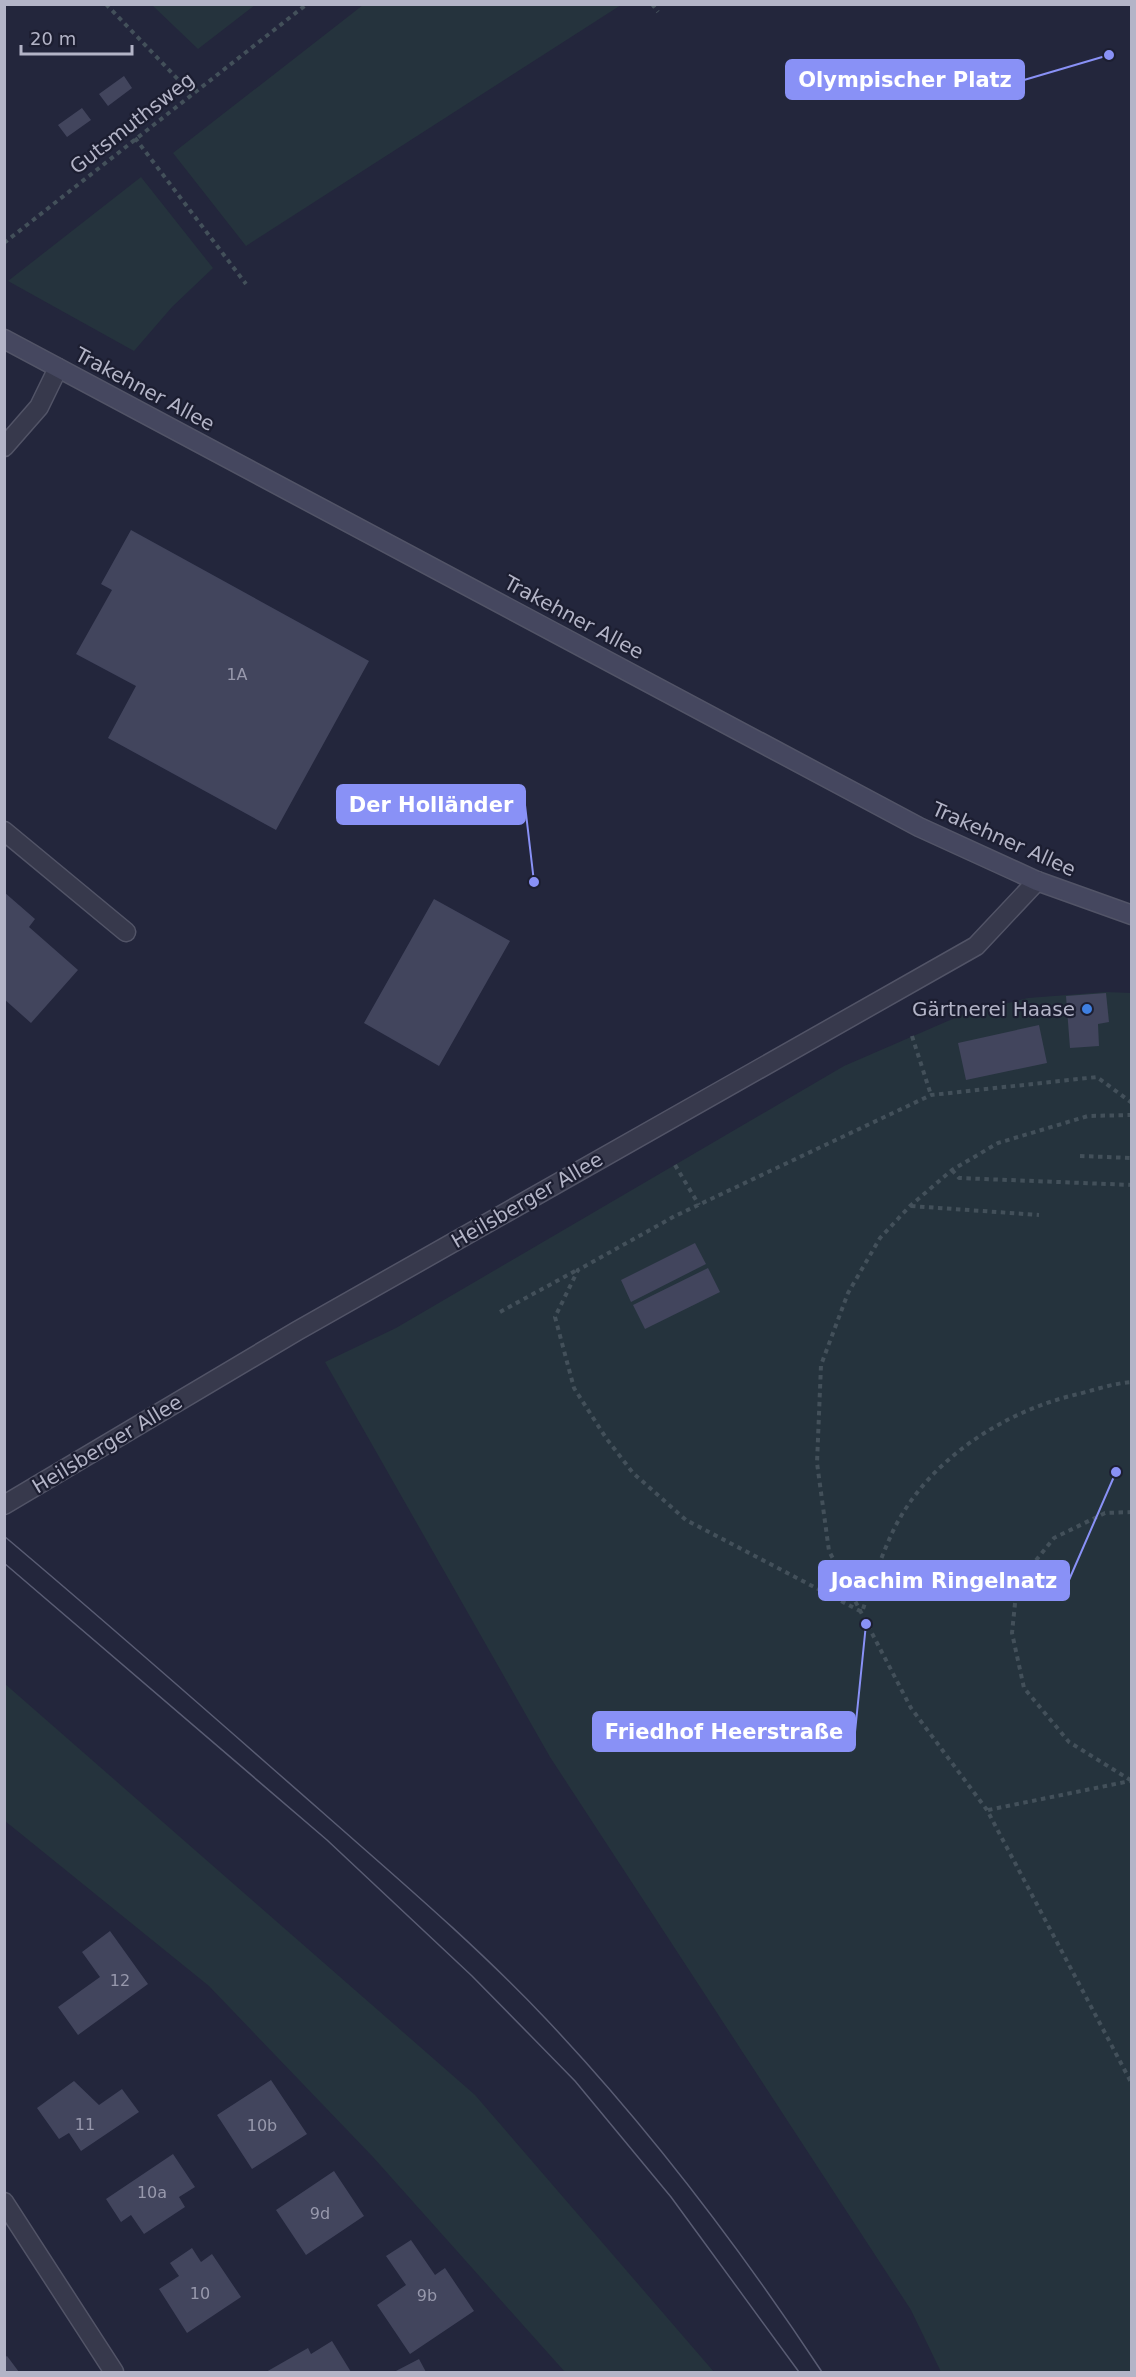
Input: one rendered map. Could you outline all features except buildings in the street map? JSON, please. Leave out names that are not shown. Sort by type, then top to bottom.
[{"type":"main road","name":"Trakehner Allee","points":[[4,339],[909,821],[1037,881],[1131,915]]},
{"type":"street","points":[[4,447],[39,407],[58,368]]},
{"type":"street","points":[[4,831],[126,932]]},
{"type":"street","name":"Heilsberger Allee","points":[[4,1505],[297,1331],[976,946],[1037,881]]},
{"type":"street","points":[[4,2202],[86,2326],[114,2373]]},
{"type":"path","points":[[106,4],[192,94]]},
{"type":"path","name":"Gutsmuthsweg","points":[[4,243],[307,4]]},
{"type":"path","points":[[652,4],[658,12]]},
{"type":"path","points":[[135,138],[246,284]]},
{"type":"path","points":[[912,1036],[931,1095]]},
{"type":"path","points":[[500,1312],[699,1205],[931,1095],[1097,1077],[1131,1102]]},
{"type":"path","points":[[1131,1115],[1088,1116],[998,1143],[952,1170],[910,1206],[880,1238],[848,1293],[821,1365],[817,1463],[829,1551],[911,1708],[987,1810],[1131,2084]]},
{"type":"path","points":[[1080,1156],[1131,1158]]},
{"type":"path","points":[[675,1165],[699,1205]]},
{"type":"path","points":[[952,1170],[959,1178],[1131,1185]]},
{"type":"path","points":[[910,1206],[1039,1215]]},
{"type":"path","points":[[578,1270],[555,1317],[574,1388],[606,1438],[633,1473],[686,1520],[862,1612]]},
{"type":"path","points":[[862,1612],[894,1529],[919,1491],[959,1449],[1012,1418],[1051,1401],[1131,1382]]},
{"type":"path","points":[[1131,1512],[1105,1513],[1054,1538],[1017,1584],[1012,1633],[1024,1688],[1070,1742],[1131,1781]]},
{"type":"path","points":[[987,1810],[1131,1781]]},
{"type":"shaded area","points":[[152,5],[255,5],[198,49]]},
{"type":"shaded area","points":[[363,5],[621,5],[246,246],[173,153]]},
{"type":"shaded area","points":[[141,177],[213,268],[172,307],[134,351],[8,281]]},
{"type":"shaded area","points":[[1106,992],[1131,993],[1131,2372],[941,2372],[911,2310],[550,1757],[325,1362],[396,1328],[844,1066],[964,1014],[1028,998]]},
{"type":"shaded area","points":[[4,1683],[475,2095],[714,2372],[565,2372],[373,2157],[209,1986],[5,1821]]},
{"type":"tram line","points":[[4,1536],[407,1887],[464,1938],[546,2019],[621,2103],[692,2190],[759,2280],[822,2372]]},
{"type":"tram line","points":[[4,1563],[327,1840],[472,1976],[529,2034],[575,2081],[671,2197],[799,2372]]},
{"type":"place","name":"Olympischer Platz","points":[[1109,55]]},
{"type":"place","name":"Der Holländer","points":[[534,882]]},
{"type":"place","name":"Gärtnerei Haase","points":[[1087,1009]]},
{"type":"place","name":"Joachim Ringelnatz","points":[[1116,1472]]},
{"type":"place","name":"Friedhof Heerstraße","points":[[866,1624]]}]
